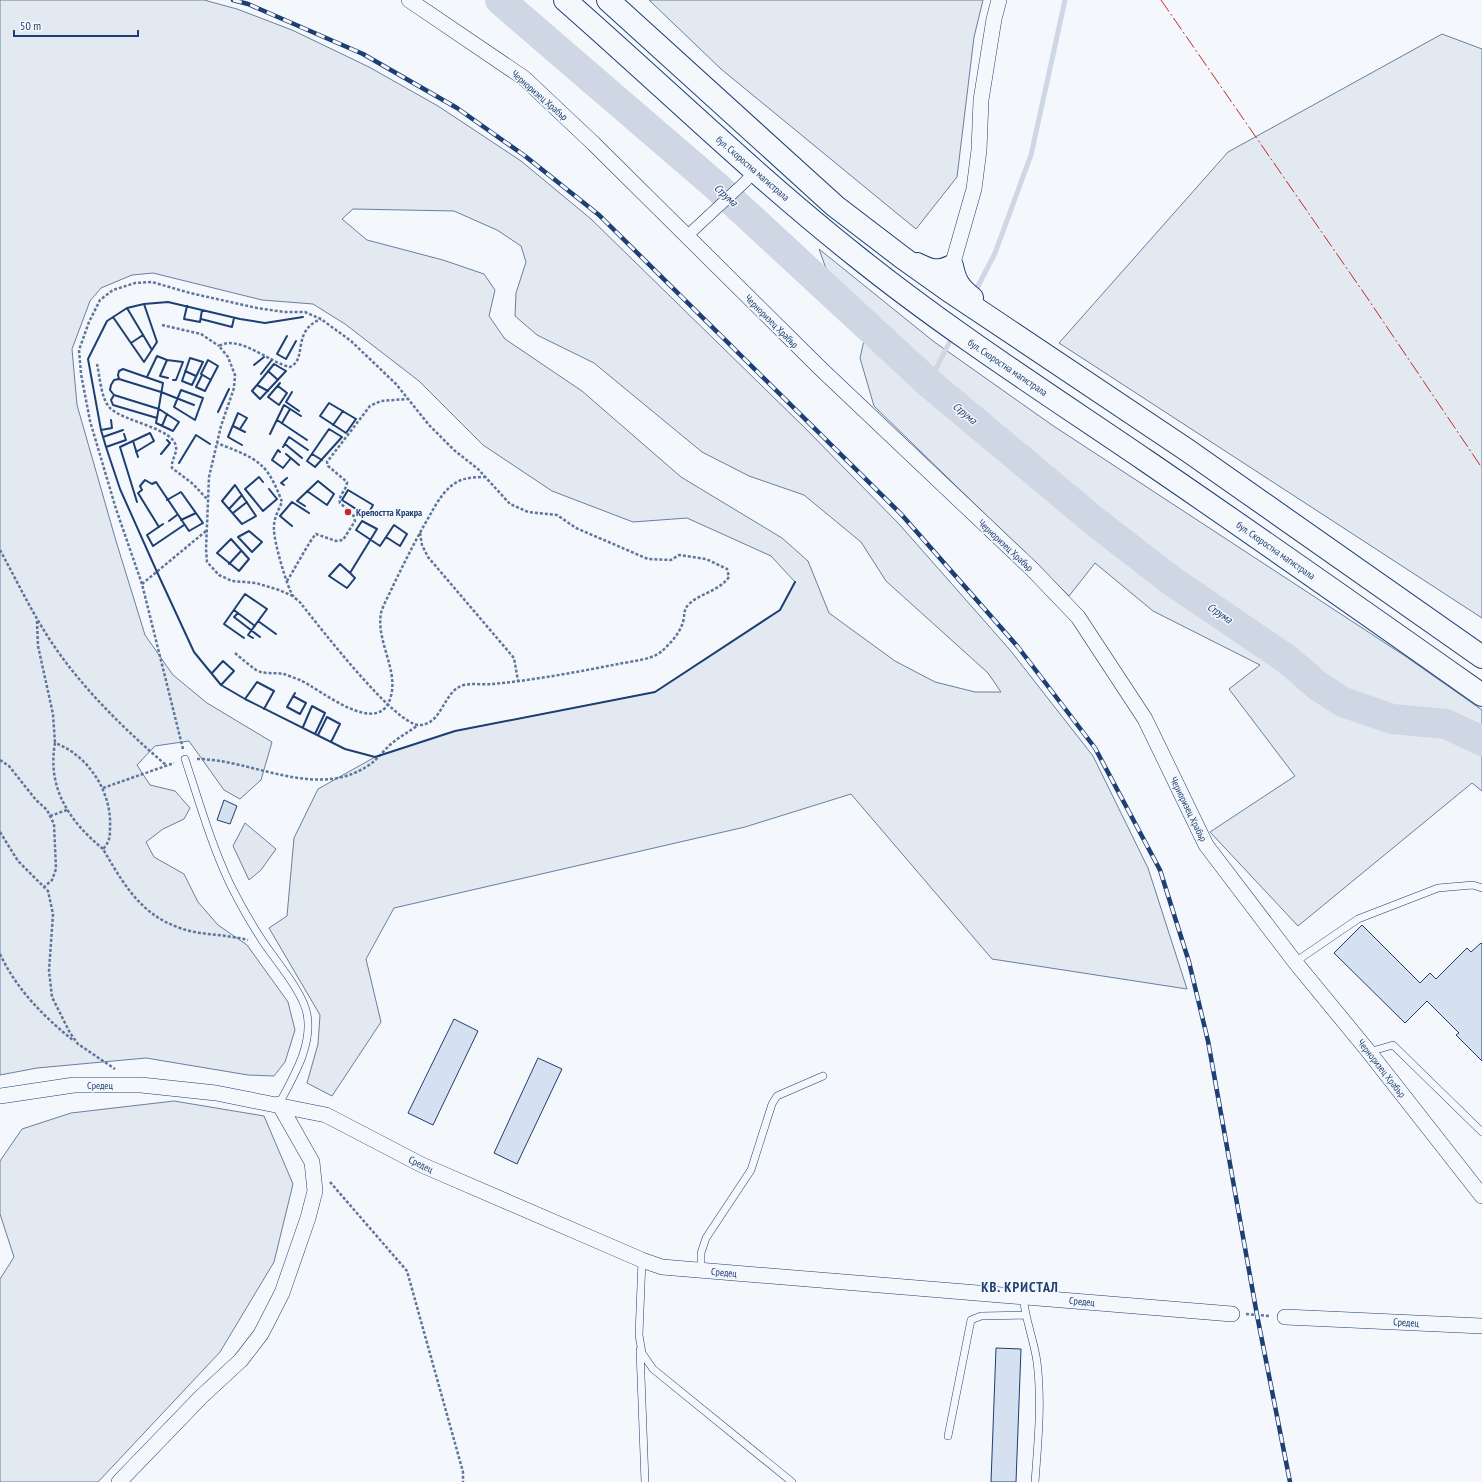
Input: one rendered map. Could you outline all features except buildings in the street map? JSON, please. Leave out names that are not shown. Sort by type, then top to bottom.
[{"type":"highway","name":"бул. Скоростна магистрала","points":[[565,0],[750,175],[855,256],[938,318],[1276,549],[1482,696]]},
{"type":"highway","points":[[608,0],[835,206],[903,258],[1187,450],[1482,657]]},
{"type":"highway","points":[[903,258],[931,271],[941,271],[952,266],[954,280],[962,290],[1065,368]]},
{"type":"street","name":"Черноризец Храбър","points":[[409,0],[524,78],[594,144],[826,374],[1033,570],[1078,617],[1144,719],[1206,844],[1295,962],[1369,1052],[1482,1196]]},
{"type":"street","points":[[952,266],[974,189],[979,150],[982,100],[994,19],[999,0]]},
{"type":"street","points":[[687,236],[750,175]]},
{"type":"street","name":"Средец","points":[[0,1096],[74,1085],[141,1085],[216,1093],[279,1104],[326,1115],[422,1165],[642,1260],[662,1266],[1232,1314]]},
{"type":"street","points":[[119,1482],[200,1397],[241,1360],[261,1334],[282,1293],[308,1218],[315,1191],[312,1162],[279,1104]]},
{"type":"street","name":"Средец","points":[[1285,1317],[1482,1326]]},
{"type":"lane","points":[[185,759],[212,839],[230,884],[259,936],[301,996],[308,1013],[308,1033],[301,1063],[279,1104]]},
{"type":"lane","points":[[1295,962],[1358,919],[1438,888],[1473,885],[1482,888]]},
{"type":"lane","points":[[1369,1052],[1393,1045],[1482,1132]]},
{"type":"lane","points":[[700,1270],[701,1253],[706,1238],[751,1170],[772,1104],[777,1096],[823,1076]]},
{"type":"lane","points":[[642,1260],[639,1334],[644,1482]]},
{"type":"lane","points":[[1023,1296],[1025,1315],[1030,1330],[1037,1363],[1040,1424],[1035,1482]]},
{"type":"lane","points":[[948,1436],[971,1320],[981,1316],[1025,1315]]},
{"type":"lane","points":[[639,1334],[642,1354],[653,1369],[792,1482]]},
{"type":"path","points":[[103,788],[185,759],[209,759],[239,764],[292,778],[334,779],[349,775],[369,765],[391,744],[419,725],[432,720],[438,715],[453,692],[463,685],[518,681],[568,674],[646,658],[660,652],[676,634],[683,623],[684,610],[690,603],[724,584],[729,577],[727,569],[706,559],[679,555],[671,560],[648,559],[576,528],[557,515],[528,512],[510,504],[486,477],[454,450],[429,425],[396,384],[351,341],[321,319],[305,312],[284,312],[257,308],[152,282],[135,283],[113,290],[100,300],[89,322],[79,350],[81,374],[90,421],[116,509],[142,584],[185,759]]},
{"type":"path","points":[[219,346],[225,342],[233,344],[262,353],[290,367],[295,365],[298,359],[302,338],[306,328],[312,323],[321,319]]},
{"type":"path","points":[[162,325],[186,329],[201,334],[219,346],[228,357],[235,375],[234,388],[217,443],[209,477],[207,562],[219,575],[232,581],[256,584],[279,590],[293,596],[301,603],[329,641],[387,704],[411,723],[419,725]]},
{"type":"path","points":[[97,364],[104,395],[109,407],[131,421],[153,427],[173,439],[176,448],[171,462],[172,468],[193,484],[208,500]]},
{"type":"path","points":[[287,581],[316,534],[336,541],[343,540],[355,521],[353,514],[340,503],[339,499],[347,485],[347,482],[328,466],[328,462],[370,406],[382,401],[408,399]]},
{"type":"path","points":[[217,443],[236,451],[263,466],[278,491],[282,502],[275,518],[274,531],[287,581],[293,596]]},
{"type":"path","points":[[234,653],[257,670],[270,674],[283,674],[302,681],[324,695],[360,712],[374,715],[384,710],[391,699],[392,686],[381,630],[381,612],[409,552],[448,488],[470,477],[486,477]]},
{"type":"path","points":[[142,584],[207,530]]},
{"type":"path","points":[[420,533],[422,545],[428,556],[514,658],[518,681]]},
{"type":"path","points":[[0,550],[37,619],[53,644],[86,687],[128,732],[166,766]]},
{"type":"path","points":[[37,619],[38,646],[53,714],[55,743],[52,759],[55,780],[61,801],[74,822],[88,837],[103,849],[119,876],[143,908],[169,925],[200,933],[232,936],[249,941]]},
{"type":"path","points":[[55,743],[65,747],[84,762],[103,788],[111,816],[109,842],[103,849]]},
{"type":"path","points":[[0,760],[9,766],[36,800],[48,810],[54,824],[56,869],[52,880],[44,887]]},
{"type":"path","points":[[50,816],[67,810]]},
{"type":"path","points":[[0,833],[18,861],[48,892],[53,914],[49,971],[52,997],[70,1033],[78,1044]]},
{"type":"path","points":[[0,954],[8,970],[38,1010],[94,1056],[141,1085]]},
{"type":"path","points":[[312,1162],[407,1271],[462,1472],[463,1482]]},
{"type":"path","points":[[1232,1314],[1285,1317]]},
{"type":"shaded area","points":[[0,0],[204,0],[237,9],[292,30],[369,67],[438,106],[521,161],[591,219],[805,428],[899,524],[1010,650],[1093,756],[1148,868],[1187,989],[992,959],[851,794],[745,827],[394,908],[366,959],[381,1022],[332,1096],[307,1083],[318,1044],[320,1015],[269,928],[287,916],[294,838],[318,789],[375,757],[455,731],[655,692],[780,610],[795,582],[771,556],[687,518],[633,522],[552,491],[483,445],[419,381],[345,324],[313,304],[262,300],[153,273],[132,275],[101,288],[90,301],[72,349],[77,405],[145,635],[173,675],[207,703],[272,742],[261,780],[240,799],[224,790],[189,741],[155,746],[137,765],[150,785],[175,791],[190,808],[184,819],[163,829],[146,842],[154,857],[184,874],[198,902],[218,925],[247,945],[288,1002],[295,1030],[285,1062],[274,1076],[248,1075],[146,1058],[37,1068],[0,1075]],"holes":[[[353,209],[454,211],[497,230],[521,246],[526,262],[516,293],[515,316],[537,335],[594,363],[702,452],[749,476],[804,495],[861,542],[886,581],[988,673],[1001,692],[975,692],[935,682],[895,661],[829,613],[808,561],[782,538],[681,477],[582,391],[505,339],[489,316],[495,290],[484,274],[443,260],[367,240],[342,219]]]},
{"type":"shaded area","points":[[649,0],[983,0],[974,37],[957,177],[916,229],[721,69]]},
{"type":"shaded area","points":[[1442,34],[1482,49],[1482,618],[1059,343],[1228,152]]},
{"type":"shaded area","points":[[819,249],[933,341],[1052,425],[1405,656],[1482,710],[1482,791],[1472,783],[1298,926],[1210,832],[1295,776],[1229,689],[1260,665],[1153,611],[1095,563],[1069,596],[874,406],[860,358],[870,314],[828,274]]},
{"type":"shaded area","points":[[245,823],[276,849],[261,870],[249,880],[233,846]]},
{"type":"shaded area","points":[[174,1101],[264,1116],[293,1184],[274,1262],[220,1352],[98,1482],[0,1482],[0,1279],[14,1257],[0,1214],[0,1161],[22,1129],[71,1113]]},
{"type":"waterway","name":"Струма","points":[[500,0],[715,185],[929,383],[1098,524],[1172,581],[1288,660],[1318,686],[1343,702],[1392,719],[1446,724],[1482,741]]},
{"type":"waterway","points":[[976,290],[995,253],[1031,155],[1065,0]]},
{"type":"waterway","points":[[929,383],[949,343]]},
{"type":"railway","points":[[233,0],[248,4],[363,54],[457,108],[525,156],[599,215],[901,514],[1018,647],[1095,748],[1160,870],[1189,962],[1208,1041],[1257,1315],[1290,1482]]},
{"type":"wall","points":[[303,317],[265,323],[240,319],[168,302],[144,304],[127,308],[107,321],[88,359],[101,430],[106,447],[120,489],[157,572],[194,652],[221,685],[245,699],[345,749],[375,757],[455,731],[655,692],[780,610],[795,582]]},
{"type":"wall","points":[[113,317],[144,362],[157,342],[144,304]]},
{"type":"wall","points":[[187,306],[184,319],[200,322],[202,310]]},
{"type":"wall","points":[[127,308],[152,350]]},
{"type":"wall","points":[[201,319],[232,327],[234,318]]},
{"type":"wall","points":[[131,343],[143,335]]},
{"type":"wall","points":[[287,336],[277,354],[286,359],[296,341]]},
{"type":"wall","points":[[147,377],[157,356],[167,360]]},
{"type":"wall","points":[[254,365],[264,357]]},
{"type":"wall","points":[[190,358],[203,362],[192,385],[182,381],[190,358]]},
{"type":"wall","points":[[168,378],[160,376],[167,360],[183,362],[176,380],[173,380]]},
{"type":"wall","points":[[202,375],[196,387],[205,391],[218,366],[208,360],[201,374],[211,380]]},
{"type":"wall","points":[[261,374],[271,361]]},
{"type":"wall","points":[[274,364],[286,371],[260,399],[252,391],[274,364]]},
{"type":"wall","points":[[123,369],[163,383],[157,418],[113,405],[111,400],[114,395],[110,390],[111,385],[114,380],[119,379],[119,371],[123,369]]},
{"type":"wall","points":[[185,371],[196,376]]},
{"type":"wall","points":[[268,371],[278,380]]},
{"type":"wall","points":[[119,379],[161,392],[194,405]]},
{"type":"wall","points":[[278,386],[287,393],[279,405],[268,397],[280,383]]},
{"type":"wall","points":[[257,385],[268,391]]},
{"type":"wall","points":[[218,412],[229,389]]},
{"type":"wall","points":[[181,390],[203,398],[195,420],[174,407],[181,390]]},
{"type":"wall","points":[[292,392],[286,402],[299,411]]},
{"type":"wall","points":[[114,395],[159,409],[179,422],[173,431],[156,423],[157,418]]},
{"type":"wall","points":[[329,403],[356,419],[346,433],[320,416],[329,403]]},
{"type":"wall","points":[[270,434],[284,405],[301,416]]},
{"type":"wall","points":[[282,423],[290,409]]},
{"type":"wall","points":[[333,425],[343,411]]},
{"type":"wall","points":[[240,429],[247,418],[238,413],[228,437],[242,445]]},
{"type":"wall","points":[[162,426],[167,414]]},
{"type":"wall","points":[[101,430],[112,428],[111,420]]},
{"type":"wall","points":[[277,420],[307,440]]},
{"type":"wall","points":[[233,426],[245,432]]},
{"type":"wall","points":[[329,429],[342,437],[315,467],[307,461],[329,429]]},
{"type":"wall","points":[[103,437],[123,430]]},
{"type":"wall","points":[[136,452],[154,441],[150,433],[120,447],[137,502]]},
{"type":"wall","points":[[106,447],[126,440],[124,434]]},
{"type":"wall","points":[[179,463],[196,435],[210,444]]},
{"type":"wall","points":[[283,447],[289,437],[308,450]]},
{"type":"wall","points":[[161,454],[170,443],[167,440]]},
{"type":"wall","points":[[133,441],[138,457]]},
{"type":"wall","points":[[285,444],[302,458]]},
{"type":"wall","points":[[280,452],[278,450],[272,460],[283,468],[291,458]]},
{"type":"wall","points":[[286,454],[299,465]]},
{"type":"wall","points":[[312,454],[322,460]]},
{"type":"wall","points":[[263,482],[259,477],[245,489],[263,511],[277,499],[269,489]]},
{"type":"wall","points":[[284,485],[281,483],[287,478]]},
{"type":"wall","points":[[159,527],[138,493],[142,490],[140,486],[145,480],[152,484],[156,482],[189,531],[203,523],[181,492],[167,500]]},
{"type":"wall","points":[[305,506],[297,501],[318,481],[334,494],[327,505],[307,491]]},
{"type":"wall","points":[[235,485],[256,516],[242,524],[222,501],[235,485]]},
{"type":"wall","points":[[348,490],[373,505],[367,516],[342,500],[348,490]]},
{"type":"wall","points":[[229,509],[242,495]]},
{"type":"wall","points":[[233,513],[247,502]]},
{"type":"wall","points":[[292,526],[280,516],[292,502],[309,513]]},
{"type":"wall","points":[[181,520],[196,513]]},
{"type":"wall","points":[[169,521],[177,515]]},
{"type":"wall","points":[[350,573],[340,564],[329,576],[347,588],[355,578],[350,573],[377,529],[362,521],[356,530],[380,546],[394,525],[407,534],[400,546],[386,537]]},
{"type":"wall","points":[[163,524],[147,535],[153,546],[184,525]]},
{"type":"wall","points":[[249,531],[262,542],[252,552],[238,537],[249,531]]},
{"type":"wall","points":[[231,539],[249,559],[239,571],[217,553],[231,539]]},
{"type":"wall","points":[[229,564],[241,551]]},
{"type":"wall","points":[[244,638],[224,624],[245,594],[267,609],[248,635],[253,638]]},
{"type":"wall","points":[[234,610],[255,626]]},
{"type":"wall","points":[[238,613],[234,617],[260,637]]},
{"type":"wall","points":[[258,621],[276,634]]},
{"type":"wall","points":[[212,673],[223,661],[234,671],[221,685]]},
{"type":"wall","points":[[245,699],[257,682],[274,691],[264,709]]},
{"type":"wall","points":[[293,696],[306,703],[300,714],[287,707],[295,693]]},
{"type":"wall","points":[[303,727],[312,706],[325,713],[315,734]]},
{"type":"wall","points":[[318,735],[327,717],[340,724],[331,742]]},
{"type":"power","points":[[1161,0],[1368,299],[1482,468]]},
{"type":"place","name":"Крепостта Кракра","points":[[348,512]]},
{"type":"district","name":"КВ. КРИСТАЛ","points":[[1020,1287]]}]
